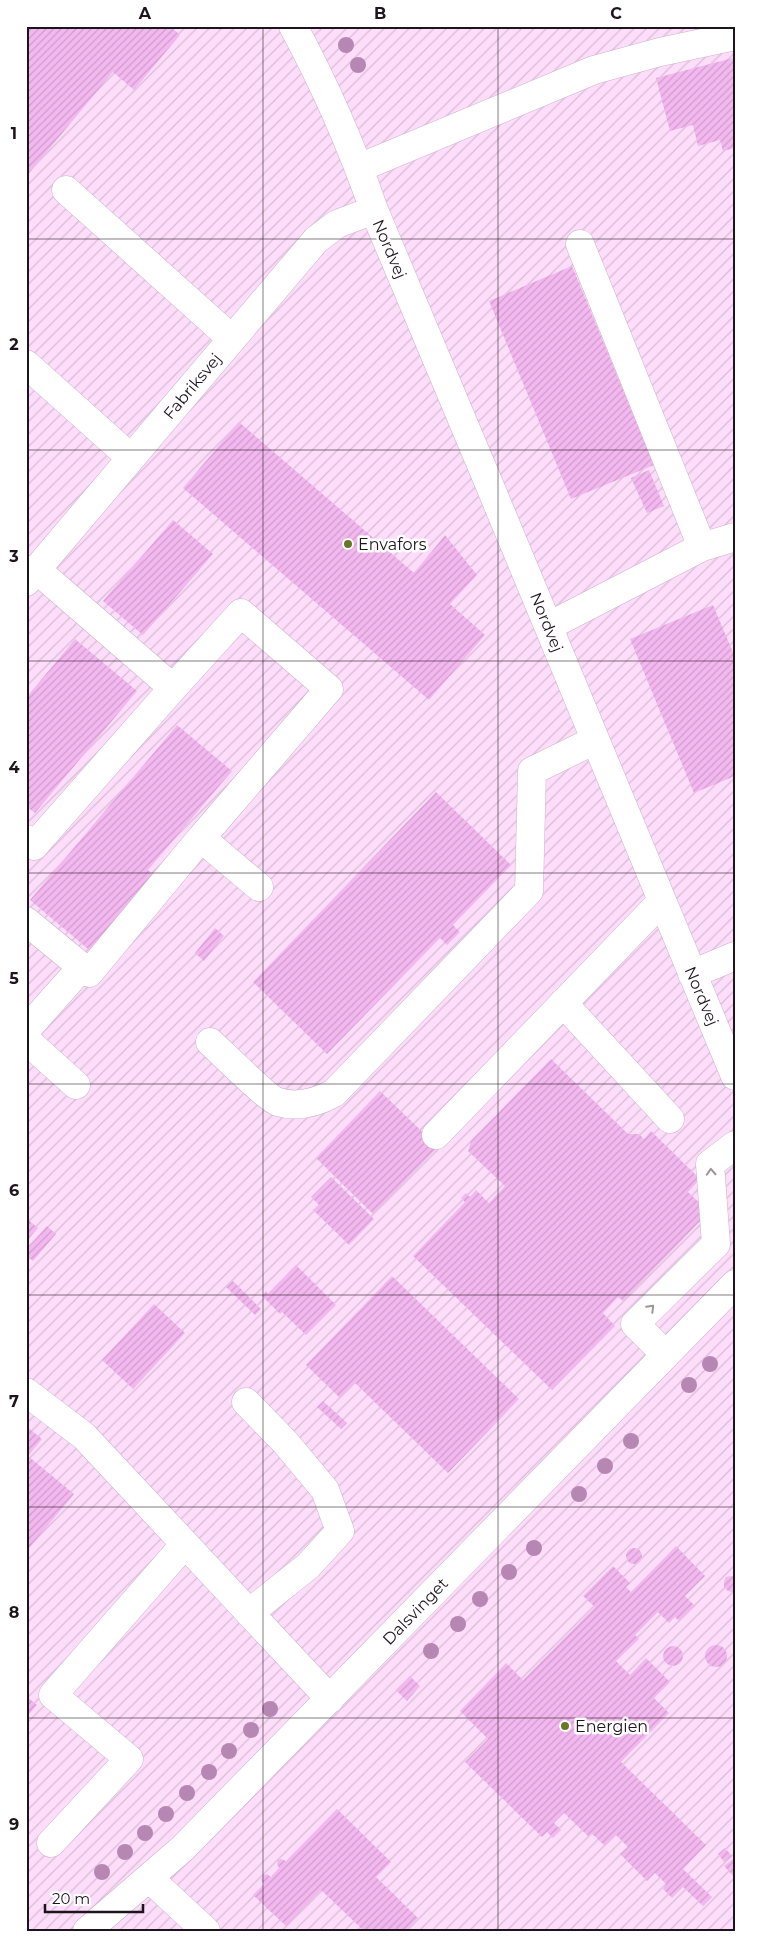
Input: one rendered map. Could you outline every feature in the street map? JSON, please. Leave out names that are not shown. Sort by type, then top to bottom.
[{"type":"street","name":"Nordvej","points":[[293,26],[316,69],[359,168],[374,210],[735,1076]]},
{"type":"street","points":[[359,168],[594,70],[660,52],[735,36]]},
{"type":"street","points":[[66,190],[232,339]]},
{"type":"street","name":"Fabriksvej","points":[[32,576],[316,240],[337,224],[374,210]]},
{"type":"street","points":[[549,626],[724,546],[580,244]]},
{"type":"street","points":[[26,364],[131,458]]},
{"type":"street","points":[[32,576],[174,688]]},
{"type":"street","points":[[26,921],[89,973],[201,838],[329,689],[241,613],[29,847]]},
{"type":"street","points":[[210,1042],[276,1102],[298,1106],[320,1101],[334,1093],[529,891],[532,771],[594,740]]},
{"type":"street","points":[[201,838],[259,887]]},
{"type":"street","points":[[436,1135],[662,901]]},
{"type":"street","points":[[692,974],[735,956]]},
{"type":"street","points":[[26,1030],[82,967]]},
{"type":"street","points":[[563,1003],[670,1119]]},
{"type":"street","points":[[26,1040],[76,1085]]},
{"type":"street","points":[[665,1354],[635,1324],[716,1244],[710,1164],[735,1145]]},
{"type":"street","name":"Dalsvinget","points":[[87,1931],[183,1848],[735,1284]]},
{"type":"street","points":[[26,1392],[84,1436],[330,1699]]},
{"type":"street","points":[[246,1402],[285,1442],[325,1490],[340,1531],[308,1566],[249,1613]]},
{"type":"street","points":[[52,1843],[129,1759],[53,1696],[185,1544]]},
{"type":"street","points":[[149,1878],[206,1931]]},
{"type":"shaded area","points":[[26,26],[735,26],[735,1931],[26,1931]]},
{"type":"building","points":[[26,26],[170,26],[180,35],[134,90],[113,72],[26,177]]},
{"type":"building","points":[[733,58],[735,67],[735,148],[723,151],[720,140],[698,146],[693,125],[670,131],[656,78]]},
{"type":"building","points":[[572,266],[654,465],[571,499],[489,301]]},
{"type":"building","points":[[239,422],[414,573],[445,535],[477,575],[450,604],[485,635],[429,700],[183,488]]},
{"type":"building","points":[[649,470],[664,506],[647,513],[631,478]]},
{"type":"building","points":[[173,520],[213,554],[143,635],[103,601]]},
{"type":"building","points":[[713,605],[735,657],[735,776],[694,793],[630,639]]},
{"type":"building","points":[[75,639],[137,691],[35,813],[26,806],[26,698]]},
{"type":"building","points":[[177,725],[232,771],[148,870],[157,878],[94,954],[30,900]]},
{"type":"building","points":[[436,792],[511,865],[453,925],[460,932],[447,945],[440,938],[327,1054],[253,982]]},
{"type":"building","points":[[215,928],[224,936],[204,961],[195,953]]},
{"type":"building","points":[[551,1059],[628,1134],[639,1134],[644,1139],[651,1131],[700,1179],[688,1192],[709,1212],[623,1301],[618,1297],[603,1313],[615,1326],[552,1390],[413,1256],[465,1202],[461,1198],[466,1193],[470,1197],[476,1190],[489,1203],[505,1186],[468,1151],[471,1141]]},
{"type":"building","points":[[380,1091],[438,1147],[373,1214],[316,1158]]},
{"type":"building","points":[[331,1177],[374,1219],[349,1245],[313,1210],[319,1205],[311,1197]]},
{"type":"building","points":[[26,1218],[38,1228],[26,1242]]},
{"type":"building","points":[[47,1226],[56,1234],[33,1261],[26,1255],[26,1250]]},
{"type":"building","points":[[296,1265],[336,1305],[306,1335],[282,1312],[280,1314],[262,1296],[266,1291],[268,1294]]},
{"type":"building","points":[[392,1276],[519,1399],[448,1473],[355,1383],[340,1398],[306,1365]]},
{"type":"building","points":[[233,1281],[261,1309],[255,1315],[226,1287]]},
{"type":"building","points":[[154,1304],[185,1333],[133,1389],[102,1360]]},
{"type":"building","points":[[323,1401],[347,1423],[341,1429],[317,1407]]},
{"type":"building","points":[[26,1426],[42,1439],[28,1456],[74,1494],[26,1552]]},
{"type":"building","name":"Energien","points":[[676,1546],[705,1576],[685,1596],[695,1606],[679,1621],[675,1617],[669,1623],[658,1612],[635,1635],[639,1639],[616,1661],[630,1675],[646,1658],[670,1682],[654,1698],[669,1713],[621,1762],[706,1845],[683,1869],[712,1897],[703,1906],[683,1887],[672,1898],[663,1889],[666,1884],[655,1873],[647,1881],[620,1854],[628,1847],[616,1835],[605,1846],[591,1833],[588,1836],[564,1813],[554,1823],[561,1830],[553,1838],[547,1832],[542,1837],[465,1762],[488,1739],[460,1711],[506,1663],[523,1680],[595,1607],[583,1596],[613,1566],[630,1583],[626,1587],[631,1592]]},
{"type":"building","points":[[631,1548],[637,1548],[642,1553],[640,1562],[631,1564],[626,1559],[626,1553]]},
{"type":"building","points":[[735,1576],[735,1591],[732,1592],[724,1587],[726,1577]]},
{"type":"building","points":[[716,1645],[724,1648],[727,1656],[724,1664],[716,1667],[708,1664],[705,1656],[708,1648]]},
{"type":"building","points":[[673,1646],[680,1649],[683,1656],[680,1663],[673,1666],[666,1663],[663,1656],[666,1649]]},
{"type":"building","points":[[410,1676],[420,1686],[407,1701],[396,1690]]},
{"type":"building","points":[[26,1696],[37,1705],[26,1718]]},
{"type":"building","points":[[337,1809],[391,1862],[376,1877],[418,1918],[405,1931],[360,1931],[362,1929],[321,1890],[286,1926],[253,1895],[264,1884],[261,1880],[263,1875],[267,1874],[271,1877],[279,1868],[278,1860],[286,1861]]},
{"type":"building","points":[[725,1848],[732,1856],[724,1862],[718,1854]]},
{"type":"building","points":[[735,1859],[735,1878],[724,1866]]},
{"type":"place","name":"Envafors","points":[[348,544]]},
{"type":"place","name":"Energien","points":[[565,1726]]}]
